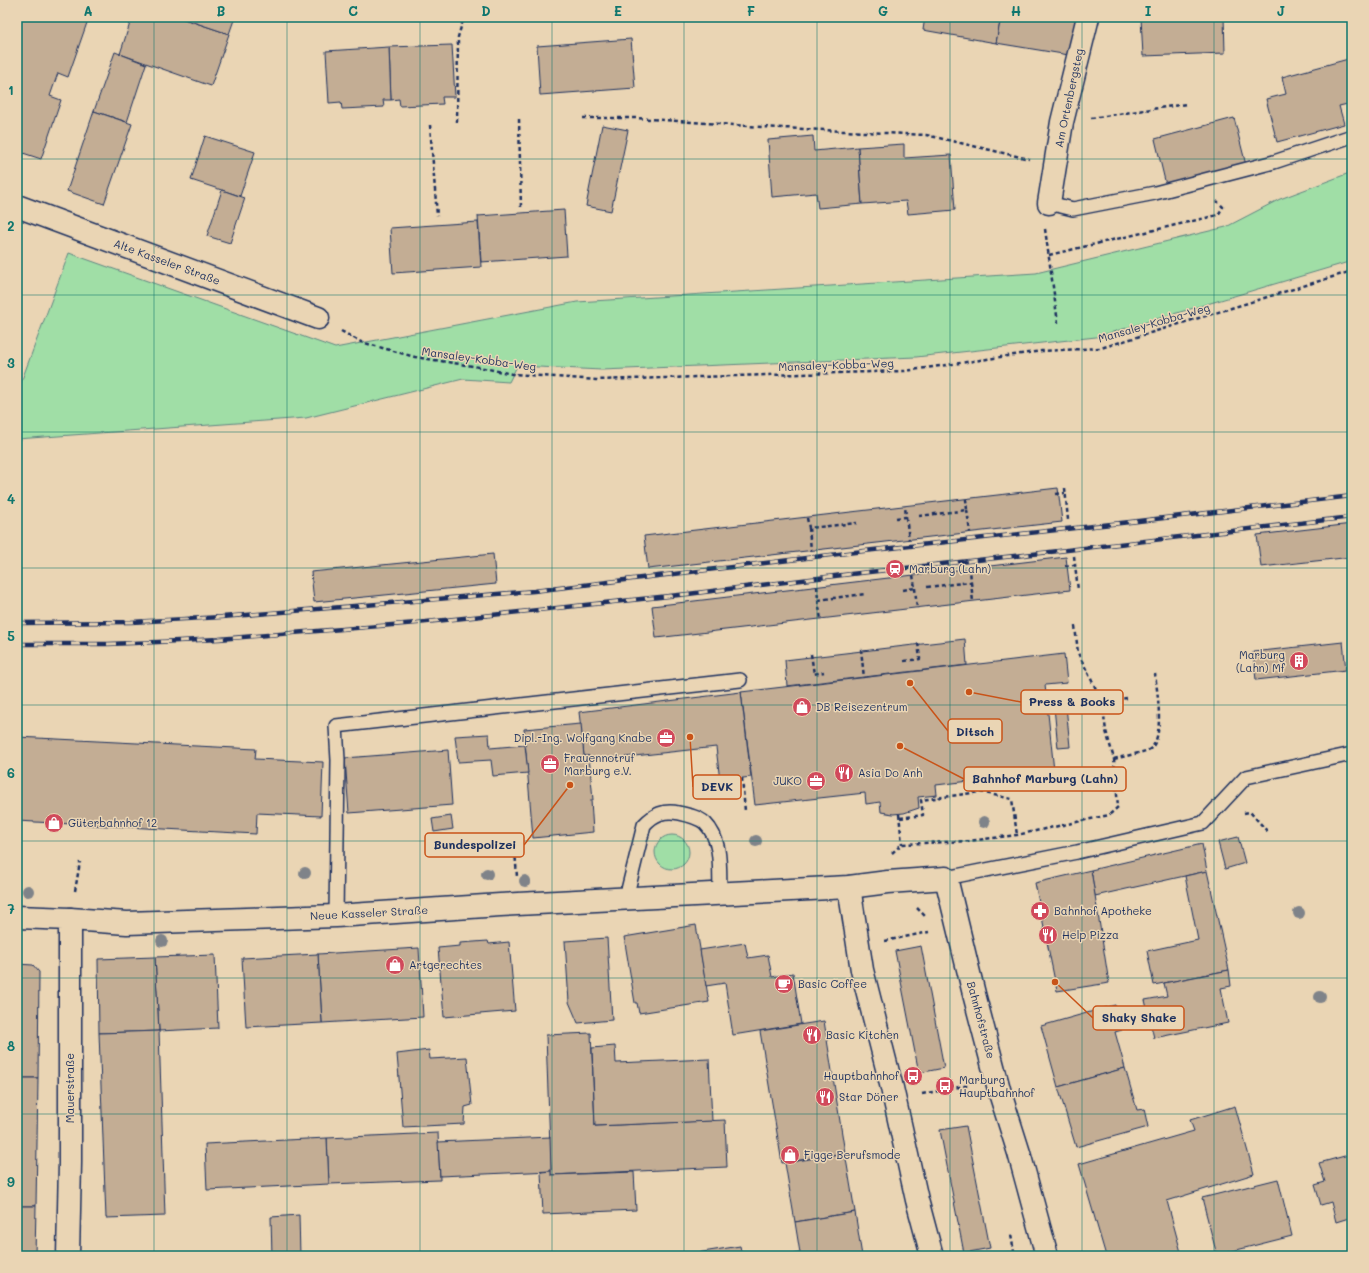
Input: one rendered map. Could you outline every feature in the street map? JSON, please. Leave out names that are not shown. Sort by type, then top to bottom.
[{"type":"street","name":"Am Ortenbergsteg","points":[[1049,203],[1062,122],[1088,17]]},
{"type":"street","name":"Alte Kasseler Straße","points":[[17,206],[318,318]]},
{"type":"street","points":[[720,893],[849,887],[888,882],[946,878]]},
{"type":"street","name":"Bahnhofstraße","points":[[946,878],[1000,1093],[1019,1153],[1046,1256]]},
{"type":"street","points":[[849,887],[862,970],[892,1088],[917,1200],[932,1256]]},
{"type":"street","name":"Neue Kasseler Straße","points":[[17,917],[127,923],[336,916],[720,893]]},
{"type":"street","name":"Mauerstraße","points":[[68,1256],[70,1155],[70,919]]},
{"type":"lane","points":[[1049,203],[1072,209],[1155,193],[1274,162],[1352,136]]},
{"type":"lane","points":[[336,916],[338,760],[336,726],[740,680]]},
{"type":"lane","points":[[946,878],[1077,852],[1203,823],[1246,778],[1352,754]]},
{"type":"lane","points":[[626,898],[644,825],[652,817],[663,812],[674,812],[692,816],[704,822],[714,835],[719,852],[720,893]]},
{"type":"path","points":[[457,122],[458,37],[464,17]]},
{"type":"path","points":[[1062,122],[1186,104]]},
{"type":"path","points":[[583,118],[636,118],[762,127],[926,135],[1055,165]]},
{"type":"path","points":[[518,119],[521,208]]},
{"type":"path","points":[[430,125],[437,216]]},
{"type":"path","points":[[1049,255],[1218,215],[1222,207],[1217,201],[1211,202]]},
{"type":"path","points":[[1045,225],[1058,323]]},
{"type":"path","name":"Mansaley-Kobba-Weg","points":[[318,318],[361,342],[374,346],[415,357],[512,374],[596,380],[905,371],[1042,351],[1101,348],[1352,271]]},
{"type":"path","points":[[1065,488],[1068,520]]},
{"type":"path","points":[[1056,494],[1066,493]]},
{"type":"path","points":[[966,499],[970,532]]},
{"type":"path","points":[[905,506],[909,539]]},
{"type":"path","points":[[919,516],[967,510]]},
{"type":"path","points":[[896,518],[906,517]]},
{"type":"path","points":[[808,518],[811,550]]},
{"type":"path","points":[[809,528],[857,523]]},
{"type":"path","points":[[1074,556],[1078,590]]},
{"type":"path","points":[[1065,566],[1075,564]]},
{"type":"path","points":[[970,568],[973,602]]},
{"type":"path","points":[[913,575],[917,609]]},
{"type":"path","points":[[927,587],[971,582]]},
{"type":"path","points":[[817,586],[821,620]]},
{"type":"path","points":[[903,590],[915,588]]},
{"type":"path","points":[[818,600],[865,594]]},
{"type":"path","points":[[891,854],[902,844],[969,841],[1017,834],[1109,815],[1118,807],[1114,759],[1106,730],[1102,701],[1078,653],[1075,626]]},
{"type":"path","points":[[904,661],[920,659],[918,643]]},
{"type":"path","points":[[861,649],[864,678]]},
{"type":"path","points":[[811,654],[814,674],[824,672]]},
{"type":"path","points":[[1114,759],[1150,749],[1155,742],[1158,731],[1159,712],[1155,674]]},
{"type":"path","points":[[1076,702],[1127,698]]},
{"type":"path","points":[[742,778],[745,811]]},
{"type":"path","points":[[900,818],[923,815],[921,800],[980,792],[1012,799],[1017,834]]},
{"type":"path","points":[[899,814],[902,844]]},
{"type":"path","points":[[882,942],[929,932]]},
{"type":"path","points":[[916,1095],[972,1084]]},
{"type":"green space","points":[[1352,172],[1352,261],[1096,337],[916,357],[602,370],[517,366],[509,382],[463,379],[306,418],[17,439],[17,393],[69,253],[335,348],[577,302],[1036,273],[1226,227],[1280,199]]},
{"type":"green space","points":[[669,835],[675,835],[679,836],[686,842],[689,852],[688,859],[682,866],[675,869],[669,869],[665,868],[658,862],[655,855],[655,849],[656,845],[662,838]]},
{"type":"building","points":[[20,17],[89,17],[68,77],[58,73],[50,96],[61,100],[41,159],[17,151],[17,81],[22,67],[17,65],[17,26]]},
{"type":"building","points":[[132,17],[178,17],[229,34],[211,86],[120,54]]},
{"type":"building","points":[[178,17],[235,17],[229,34]]},
{"type":"building","points":[[925,17],[1001,17],[996,43],[923,30]]},
{"type":"building","points":[[1001,17],[1076,17],[1069,55],[996,43]]},
{"type":"building","points":[[1141,17],[1224,17],[1225,53],[1143,56]]},
{"type":"building","points":[[631,39],[635,88],[540,95],[537,46]]},
{"type":"building","points":[[452,45],[455,97],[442,97],[443,104],[400,106],[399,99],[391,100],[389,47]]},
{"type":"building","points":[[389,47],[391,100],[383,100],[384,107],[342,109],[341,102],[329,103],[326,51]]},
{"type":"building","points":[[115,52],[146,64],[127,122],[94,111]]},
{"type":"building","points":[[1352,58],[1352,103],[1339,106],[1344,124],[1277,142],[1266,99],[1286,94],[1282,77]]},
{"type":"building","points":[[94,111],[132,124],[104,204],[67,191]]},
{"type":"building","points":[[1234,118],[1246,165],[1166,185],[1155,139]]},
{"type":"building","points":[[602,125],[628,130],[611,211],[586,206]]},
{"type":"building","points":[[205,136],[255,152],[240,196],[191,180]]},
{"type":"building","points":[[813,136],[814,151],[858,147],[862,204],[818,208],[816,193],[772,197],[768,140]]},
{"type":"building","points":[[904,144],[904,158],[951,155],[955,210],[908,214],[906,201],[862,204],[858,147]]},
{"type":"building","points":[[222,190],[245,198],[230,243],[207,236]]},
{"type":"building","points":[[564,210],[567,256],[481,262],[478,216]]},
{"type":"building","points":[[478,222],[481,267],[393,273],[390,228]]},
{"type":"building","points":[[1058,488],[1062,522],[648,569],[644,536]]},
{"type":"building","points":[[1352,524],[1352,557],[1261,567],[1257,535]]},
{"type":"building","points":[[493,554],[496,584],[314,602],[311,572]]},
{"type":"building","points":[[1066,557],[1070,590],[656,638],[652,606]]},
{"type":"building","points":[[965,639],[967,665],[787,686],[785,660]]},
{"type":"building","name":"Marburg (Lahn) Mf","points":[[1343,642],[1346,670],[1256,680],[1253,652]]},
{"type":"building","points":[[1064,654],[1067,683],[1045,685],[1054,771],[936,785],[937,795],[918,797],[919,808],[904,813],[893,814],[881,812],[880,802],[866,804],[865,793],[755,805],[741,692]]},
{"type":"building","points":[[741,692],[751,777],[720,781],[716,747],[589,761],[589,756],[584,756],[579,712]]},
{"type":"building","points":[[1066,706],[1070,747],[1058,748],[1054,707]]},
{"type":"building","points":[[581,724],[584,756],[589,756],[593,800],[591,800],[593,832],[533,838],[524,729]]},
{"type":"building","points":[[489,734],[490,748],[525,745],[528,773],[493,776],[491,760],[458,762],[455,736]]},
{"type":"building","points":[[17,737],[256,749],[255,759],[323,762],[321,816],[257,813],[256,834],[17,821]]},
{"type":"building","points":[[448,750],[452,805],[349,813],[345,758]]},
{"type":"building","points":[[451,816],[453,829],[434,832],[432,819]]},
{"type":"building","points":[[1238,837],[1245,863],[1225,869],[1218,842]]},
{"type":"building","points":[[1202,844],[1207,871],[1095,896],[1091,870]]},
{"type":"building","points":[[1091,870],[1109,983],[1057,991],[1035,883]]},
{"type":"building","points":[[1207,871],[1229,970],[1154,985],[1147,951],[1198,940],[1185,876]]},
{"type":"building","points":[[696,925],[709,1002],[639,1013],[637,1003],[635,1003],[624,937]]},
{"type":"building","points":[[607,938],[612,1020],[578,1023],[569,1002],[565,941]]},
{"type":"building","points":[[488,941],[489,944],[509,942],[515,1011],[444,1017],[438,948],[460,946],[460,943]]},
{"type":"building","points":[[745,943],[748,958],[768,955],[772,977],[793,973],[801,1024],[733,1035],[725,983],[706,986],[700,950]]},
{"type":"building","points":[[921,946],[944,1068],[919,1073],[895,951]]},
{"type":"building","points":[[419,948],[423,1017],[322,1023],[318,954]]},
{"type":"building","points":[[318,954],[322,1023],[246,1027],[242,958]]},
{"type":"building","points":[[215,955],[218,1028],[159,1031],[155,957]]},
{"type":"building","points":[[155,957],[159,1031],[99,1033],[98,959]]},
{"type":"building","points":[[17,964],[33,965],[39,972],[38,1078],[17,1078]]},
{"type":"building","points":[[1229,970],[1231,986],[1221,988],[1228,1023],[1154,1038],[1145,1000],[1167,996],[1164,983]]},
{"type":"building","points":[[1115,1005],[1122,1030],[1115,1032],[1125,1068],[1058,1087],[1041,1026]]},
{"type":"building","points":[[824,1021],[845,1153],[782,1163],[760,1031]]},
{"type":"building","points":[[159,1031],[165,1216],[106,1218],[99,1033]]},
{"type":"building","points":[[591,1033],[595,1126],[725,1120],[727,1167],[551,1175],[546,1035]]},
{"type":"building","points":[[615,1046],[616,1063],[709,1059],[712,1121],[595,1126],[592,1048]]},
{"type":"building","points":[[429,1050],[430,1059],[467,1057],[472,1105],[465,1107],[464,1124],[403,1127],[397,1054]]},
{"type":"building","points":[[1125,1068],[1137,1110],[1144,1109],[1148,1127],[1076,1147],[1058,1087]]},
{"type":"building","points":[[17,1078],[38,1078],[36,1206],[17,1206]]},
{"type":"building","points":[[1235,1106],[1254,1174],[1167,1201],[1182,1256],[1106,1256],[1079,1164],[1194,1131],[1190,1120]]},
{"type":"building","points":[[966,1126],[990,1248],[964,1253],[940,1130]]},
{"type":"building","points":[[438,1133],[440,1180],[329,1184],[327,1138]]},
{"type":"building","points":[[550,1137],[551,1171],[440,1176],[438,1142]]},
{"type":"building","points":[[327,1138],[329,1184],[207,1190],[205,1144]]},
{"type":"building","points":[[845,1153],[855,1212],[795,1222],[785,1163]]},
{"type":"building","points":[[1352,1154],[1352,1217],[1336,1222],[1331,1202],[1321,1205],[1315,1185],[1325,1182],[1319,1163]]},
{"type":"building","points":[[551,1171],[551,1175],[634,1172],[636,1210],[543,1214],[541,1172]]},
{"type":"building","points":[[1278,1179],[1292,1236],[1217,1255],[1202,1198]]},
{"type":"building","points":[[17,1206],[36,1206],[35,1256],[17,1256]]},
{"type":"building","points":[[855,1212],[862,1256],[779,1256],[800,1253],[795,1222]]},
{"type":"building","points":[[299,1215],[300,1256],[272,1256],[271,1217]]},
{"type":"building","points":[[740,1246],[742,1256],[678,1256]]},
{"type":"railway","points":[[17,623],[131,622],[222,617],[534,591],[855,552],[1352,496]]},
{"type":"railway","points":[[17,644],[108,644],[219,639],[417,623],[688,594],[1352,517]]},
{"type":"place","name":"Marburg (Lahn)","points":[[895,569]]},
{"type":"place","name":"Marburg (Lahn) Mf","points":[[1299,661]]},
{"type":"place","name":"Ditsch","points":[[910,683]]},
{"type":"place","name":"Press & Books","points":[[969,692]]},
{"type":"place","name":"DB Reisezentrum","points":[[802,707]]},
{"type":"place","name":"DEVK","points":[[690,737]]},
{"type":"place","name":"Dipl.-Ing. Wolfgang Knabe","points":[[666,738]]},
{"type":"place","name":"Bahnhof Marburg (Lahn)","points":[[900,746]]},
{"type":"place","name":"Frauennotruf Marburg e.V.","points":[[550,764]]},
{"type":"place","name":"Asia Do Anh","points":[[844,773]]},
{"type":"place","name":"JUKO","points":[[816,781]]},
{"type":"place","name":"Bundespolizei","points":[[570,785]]},
{"type":"place","name":"Güterbahnhof 12","points":[[54,823]]},
{"type":"place","name":"Bahnhof Apotheke","points":[[1040,911]]},
{"type":"place","name":"Help Pizza","points":[[1048,935]]},
{"type":"place","name":"Artgerechtes","points":[[395,965]]},
{"type":"place","name":"Shaky Shake","points":[[1055,982]]},
{"type":"place","name":"Basic Coffee","points":[[784,984]]},
{"type":"place","name":"Basic Kitchen","points":[[812,1035]]},
{"type":"place","name":"Hauptbahnhof","points":[[913,1076]]},
{"type":"place","name":"Marburg Hauptbahnhof","points":[[945,1086]]},
{"type":"place","name":"Star Döner","points":[[825,1097]]},
{"type":"place","name":"Figge Berufsmode","points":[[790,1155]]}]
